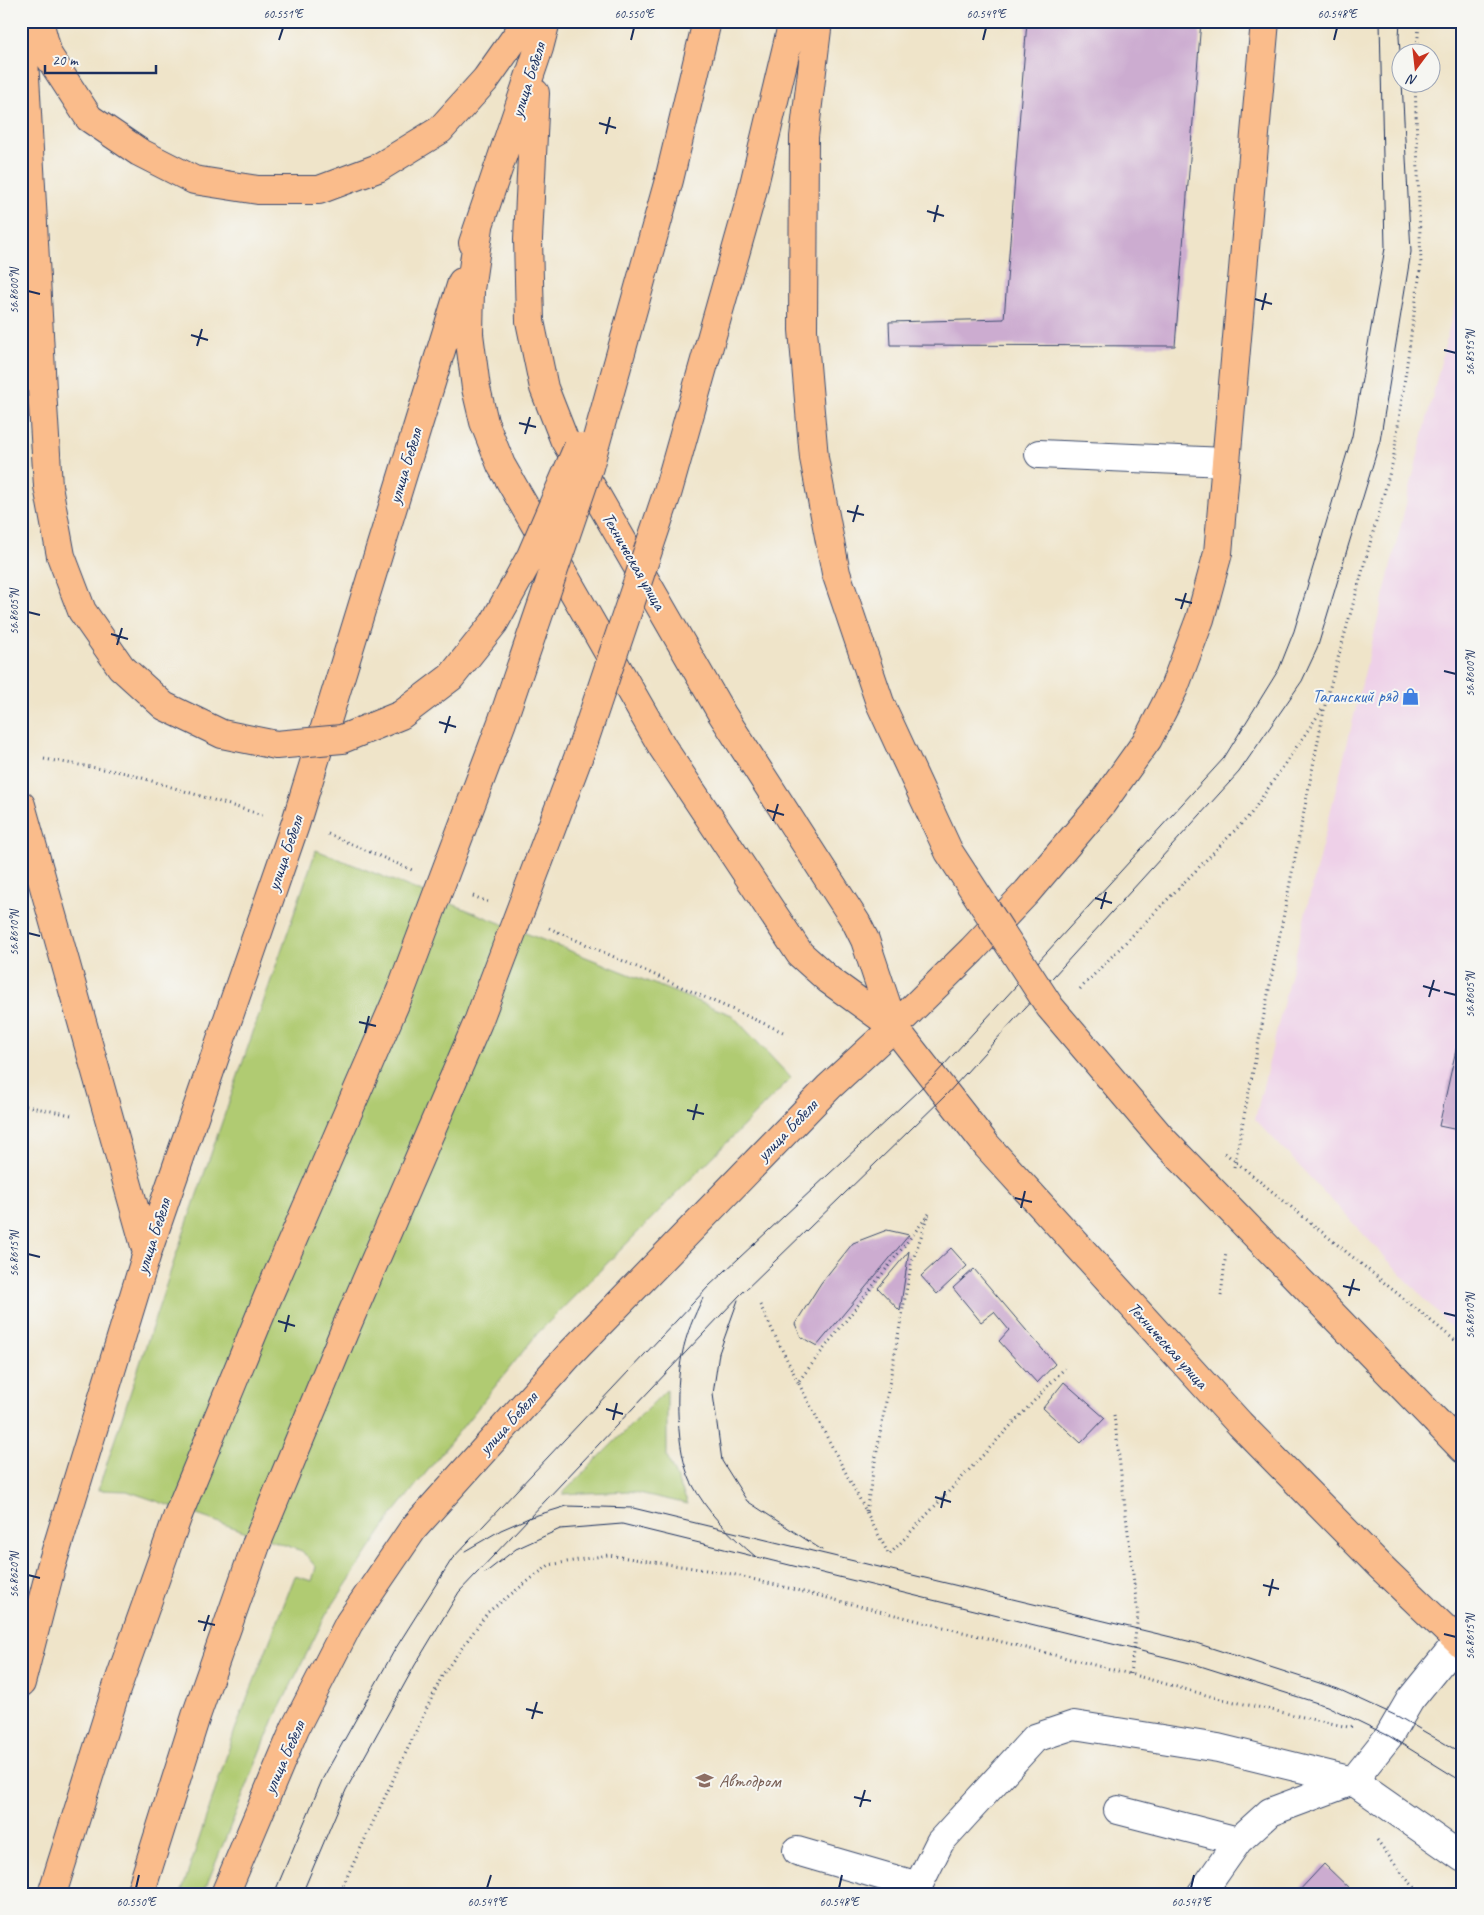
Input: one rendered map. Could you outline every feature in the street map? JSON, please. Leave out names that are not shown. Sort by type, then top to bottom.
[{"type":"main road","points":[[22,21],[48,486],[61,556],[82,612],[121,667],[164,706],[222,734],[276,745],[342,739],[402,715],[451,678],[494,623],[531,556],[624,340]]},
{"type":"main road","points":[[39,21],[48,55],[89,118],[139,152],[194,180],[267,190],[319,190],[378,168],[440,130],[486,79],[527,21]]},
{"type":"main road","name":"улица Бебеля","points":[[21,1683],[51,1566],[147,1253],[295,825],[478,226],[539,48],[546,21]]},
{"type":"main road","points":[[52,1894],[116,1690],[178,1515],[267,1299],[400,990],[505,712],[589,467],[669,180],[707,21]]},
{"type":"main road","points":[[140,1894],[196,1716],[256,1545],[344,1332],[478,1022],[581,750],[668,491],[750,201],[793,21]]},
{"type":"main road","points":[[818,21],[804,137],[803,330],[814,458],[836,573],[880,702],[949,852],[1050,1007],[1164,1142],[1463,1449]]},
{"type":"main road","name":"улица Бебеля","points":[[225,1894],[295,1728],[340,1640],[413,1529],[576,1347],[829,1087],[894,1027],[1027,892],[1101,805],[1148,739],[1174,688],[1200,619],[1218,553],[1265,21]]},
{"type":"main road","name":"Техническая улица","points":[[539,48],[532,120],[528,239],[530,321],[544,388],[564,439],[722,714],[856,922],[865,940],[894,1027]]},
{"type":"main road","name":"Техническая улица","points":[[478,226],[470,290],[469,334],[476,388],[484,422],[501,466],[662,748],[800,954],[829,980],[894,1027],[987,1146],[1240,1424],[1381,1567],[1460,1643]]},
{"type":"main road","points":[[21,807],[147,1253]]},
{"type":"lane","points":[[1039,454],[1226,462]]},
{"type":"lane","points":[[1201,1894],[1238,1841],[1270,1812],[1353,1781],[1389,1736],[1410,1700],[1460,1643]]},
{"type":"lane","points":[[797,1851],[916,1890],[940,1842],[1035,1738],[1074,1725],[1218,1748],[1353,1781],[1463,1858]]},
{"type":"lane","points":[[1118,1810],[1238,1841]]},
{"type":"path","points":[[1418,42],[1419,21]]},
{"type":"path","points":[[1235,1160],[1325,705],[1393,461],[1422,265],[1415,92]]},
{"type":"path","points":[[1073,996],[1250,815],[1325,705]]},
{"type":"path","points":[[44,759],[126,773],[262,815]]},
{"type":"path","points":[[571,937],[783,1032]]},
{"type":"path","points":[[21,1106],[71,1116]]},
{"type":"path","points":[[798,1382],[930,1214],[911,1265],[866,1511]]},
{"type":"path","points":[[760,1305],[798,1382],[889,1555],[1065,1368]]},
{"type":"path","points":[[1114,1415],[1138,1616],[1130,1674]]},
{"type":"path","points":[[339,1894],[443,1674],[488,1612],[549,1565],[608,1555],[732,1574],[1130,1674],[1217,1698],[1348,1727]]},
{"type":"shaded area","name":"Таганский ряд","points":[[1463,272],[1463,1340],[1255,1119]]},
{"type":"green space","points":[[316,850],[732,1015],[791,1078],[537,1334],[393,1514],[326,1615],[274,1719],[203,1894],[181,1894],[235,1730],[295,1576],[312,1581],[316,1567],[302,1551],[127,1491],[98,1490],[175,1258]]},
{"type":"green space","points":[[667,1389],[667,1457],[688,1504],[630,1491],[562,1494]]},
{"type":"building","points":[[1027,21],[1201,21],[1175,346],[890,345],[889,322],[1004,319]]},
{"type":"building","points":[[1463,1023],[1463,1131],[1439,1126]]},
{"type":"building","points":[[887,1230],[909,1235],[817,1346],[801,1337],[795,1324],[821,1283],[853,1243]]},
{"type":"building","points":[[951,1248],[967,1266],[937,1294],[921,1276]]},
{"type":"building","points":[[909,1251],[900,1311],[878,1288]]},
{"type":"building","points":[[974,1269],[1055,1364],[1037,1383],[999,1341],[1009,1330],[994,1312],[981,1322],[953,1288]]},
{"type":"building","points":[[1064,1382],[1105,1418],[1081,1443],[1043,1408]]},
{"type":"building","points":[[1324,1864],[1355,1894],[1296,1894]]},
{"type":"tram line","points":[[274,1894],[323,1778],[394,1651],[452,1559],[709,1286],[933,1077],[1224,758],[1279,669],[1294,631],[1352,436],[1385,248],[1380,21]]},
{"type":"tram line","points":[[1399,42],[1400,21]]},
{"type":"tram line","points":[[302,1894],[346,1790],[415,1665],[459,1592],[739,1296],[946,1095],[1239,772],[1302,681],[1317,649],[1380,441],[1411,252],[1403,92]]},
{"type":"tram line","points":[[703,1298],[688,1332],[680,1369],[678,1420],[682,1454],[691,1482],[712,1514],[728,1532],[756,1557]]},
{"type":"tram line","points":[[738,1300],[719,1353],[713,1394],[722,1461],[747,1501],[822,1550]]},
{"type":"tram line","points":[[465,1551],[501,1530],[531,1517],[567,1506],[633,1508],[1196,1643],[1338,1689],[1399,1717],[1463,1754]]},
{"type":"tram line","points":[[485,1573],[516,1549],[560,1529],[622,1524],[1194,1664],[1327,1706],[1389,1736],[1463,1782]]},
{"type":"place","name":"Таганский ряд","points":[[1411,696]]},
{"type":"place","name":"Автодром","points":[[705,1781]]}]
